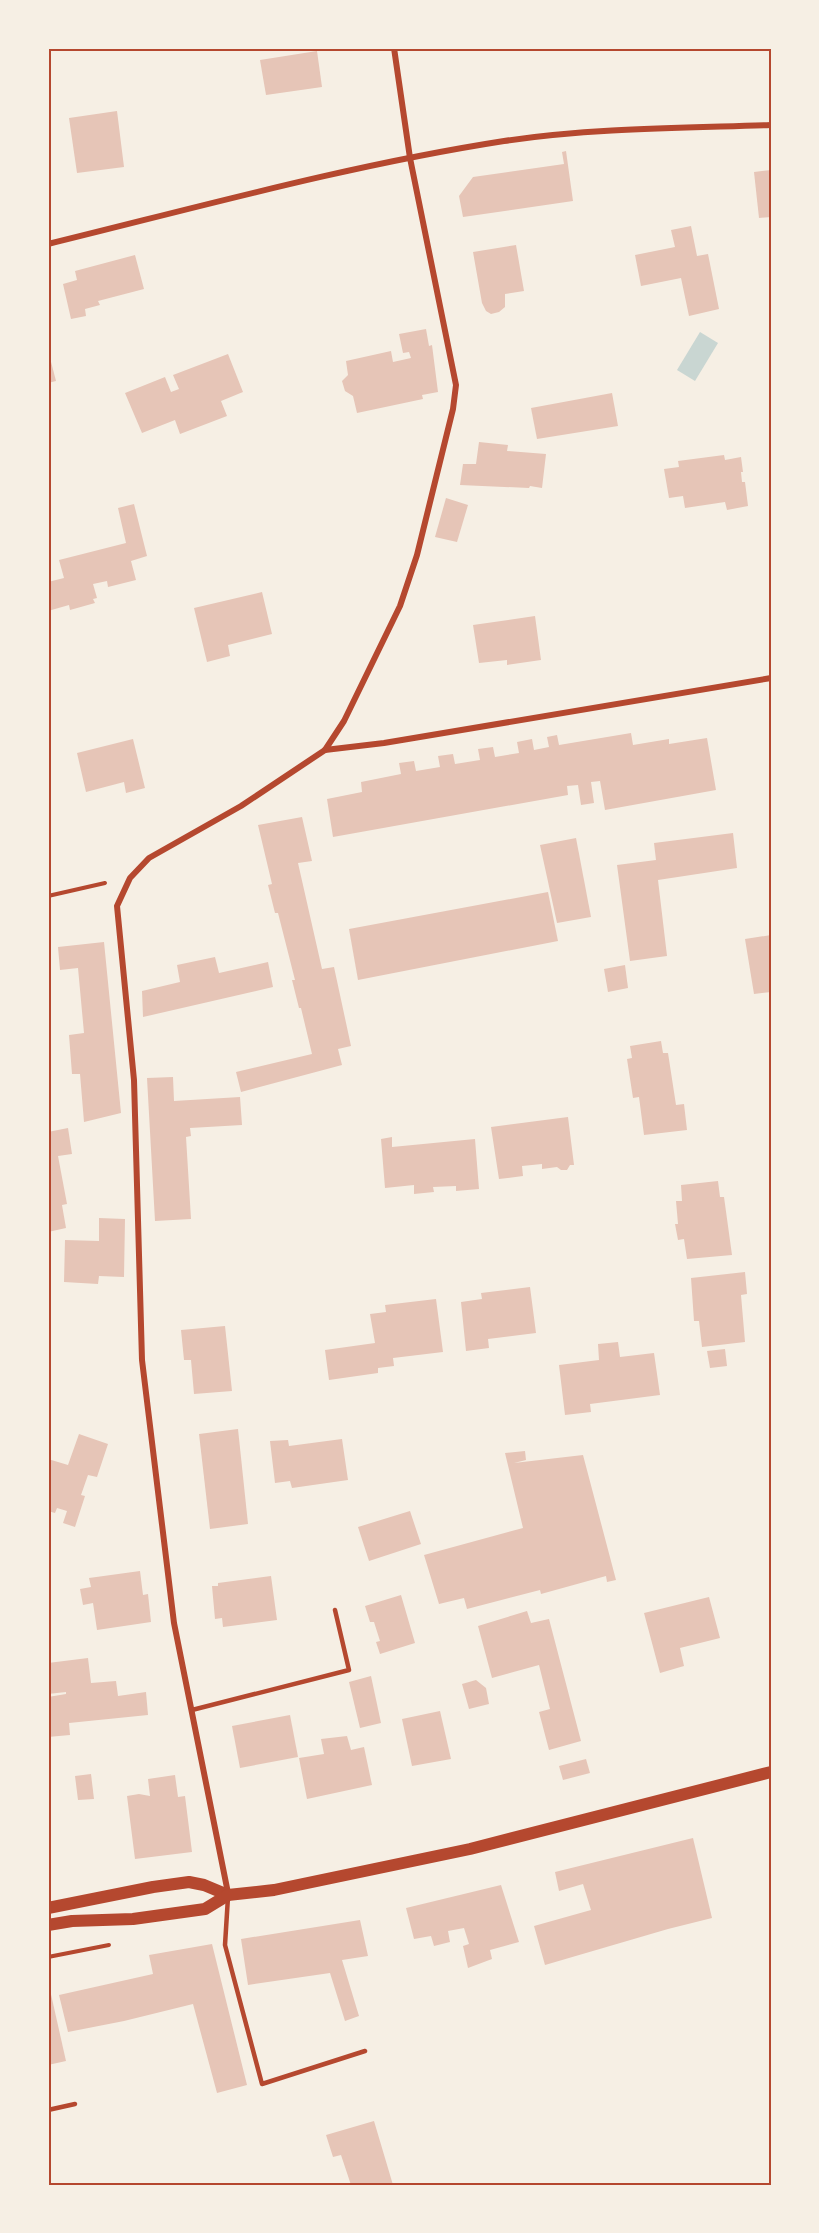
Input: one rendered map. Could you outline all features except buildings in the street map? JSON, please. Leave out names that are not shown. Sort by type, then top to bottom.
[{"type":"main road","points":[[48,1925],[72,1921],[133,1919],[205,1909],[228,1895],[274,1890],[470,1849],[771,1772]]},
{"type":"main road","points":[[48,1908],[189,1882],[204,1885],[228,1895]]},
{"type":"street","points":[[228,1895],[174,1623],[143,1371],[134,1080],[117,906],[130,878],[149,858],[241,806],[325,750],[344,721],[400,606],[417,555],[453,409],[456,385],[410,158],[394,48]]},
{"type":"street","points":[[48,244],[410,158],[506,141],[594,131],[771,125]]},
{"type":"street","points":[[325,750],[384,743],[771,678]]},
{"type":"lane","points":[[192,1710],[350,1670],[335,1610]]},
{"type":"lane","points":[[228,1895],[225,1945],[262,2084],[365,2051]]},
{"type":"lane","points":[[48,2110],[75,2104]]},
{"type":"path","points":[[48,896],[114,880]]},
{"type":"shaded area","points":[[700,332],[718,343],[695,381],[677,370]]}]
